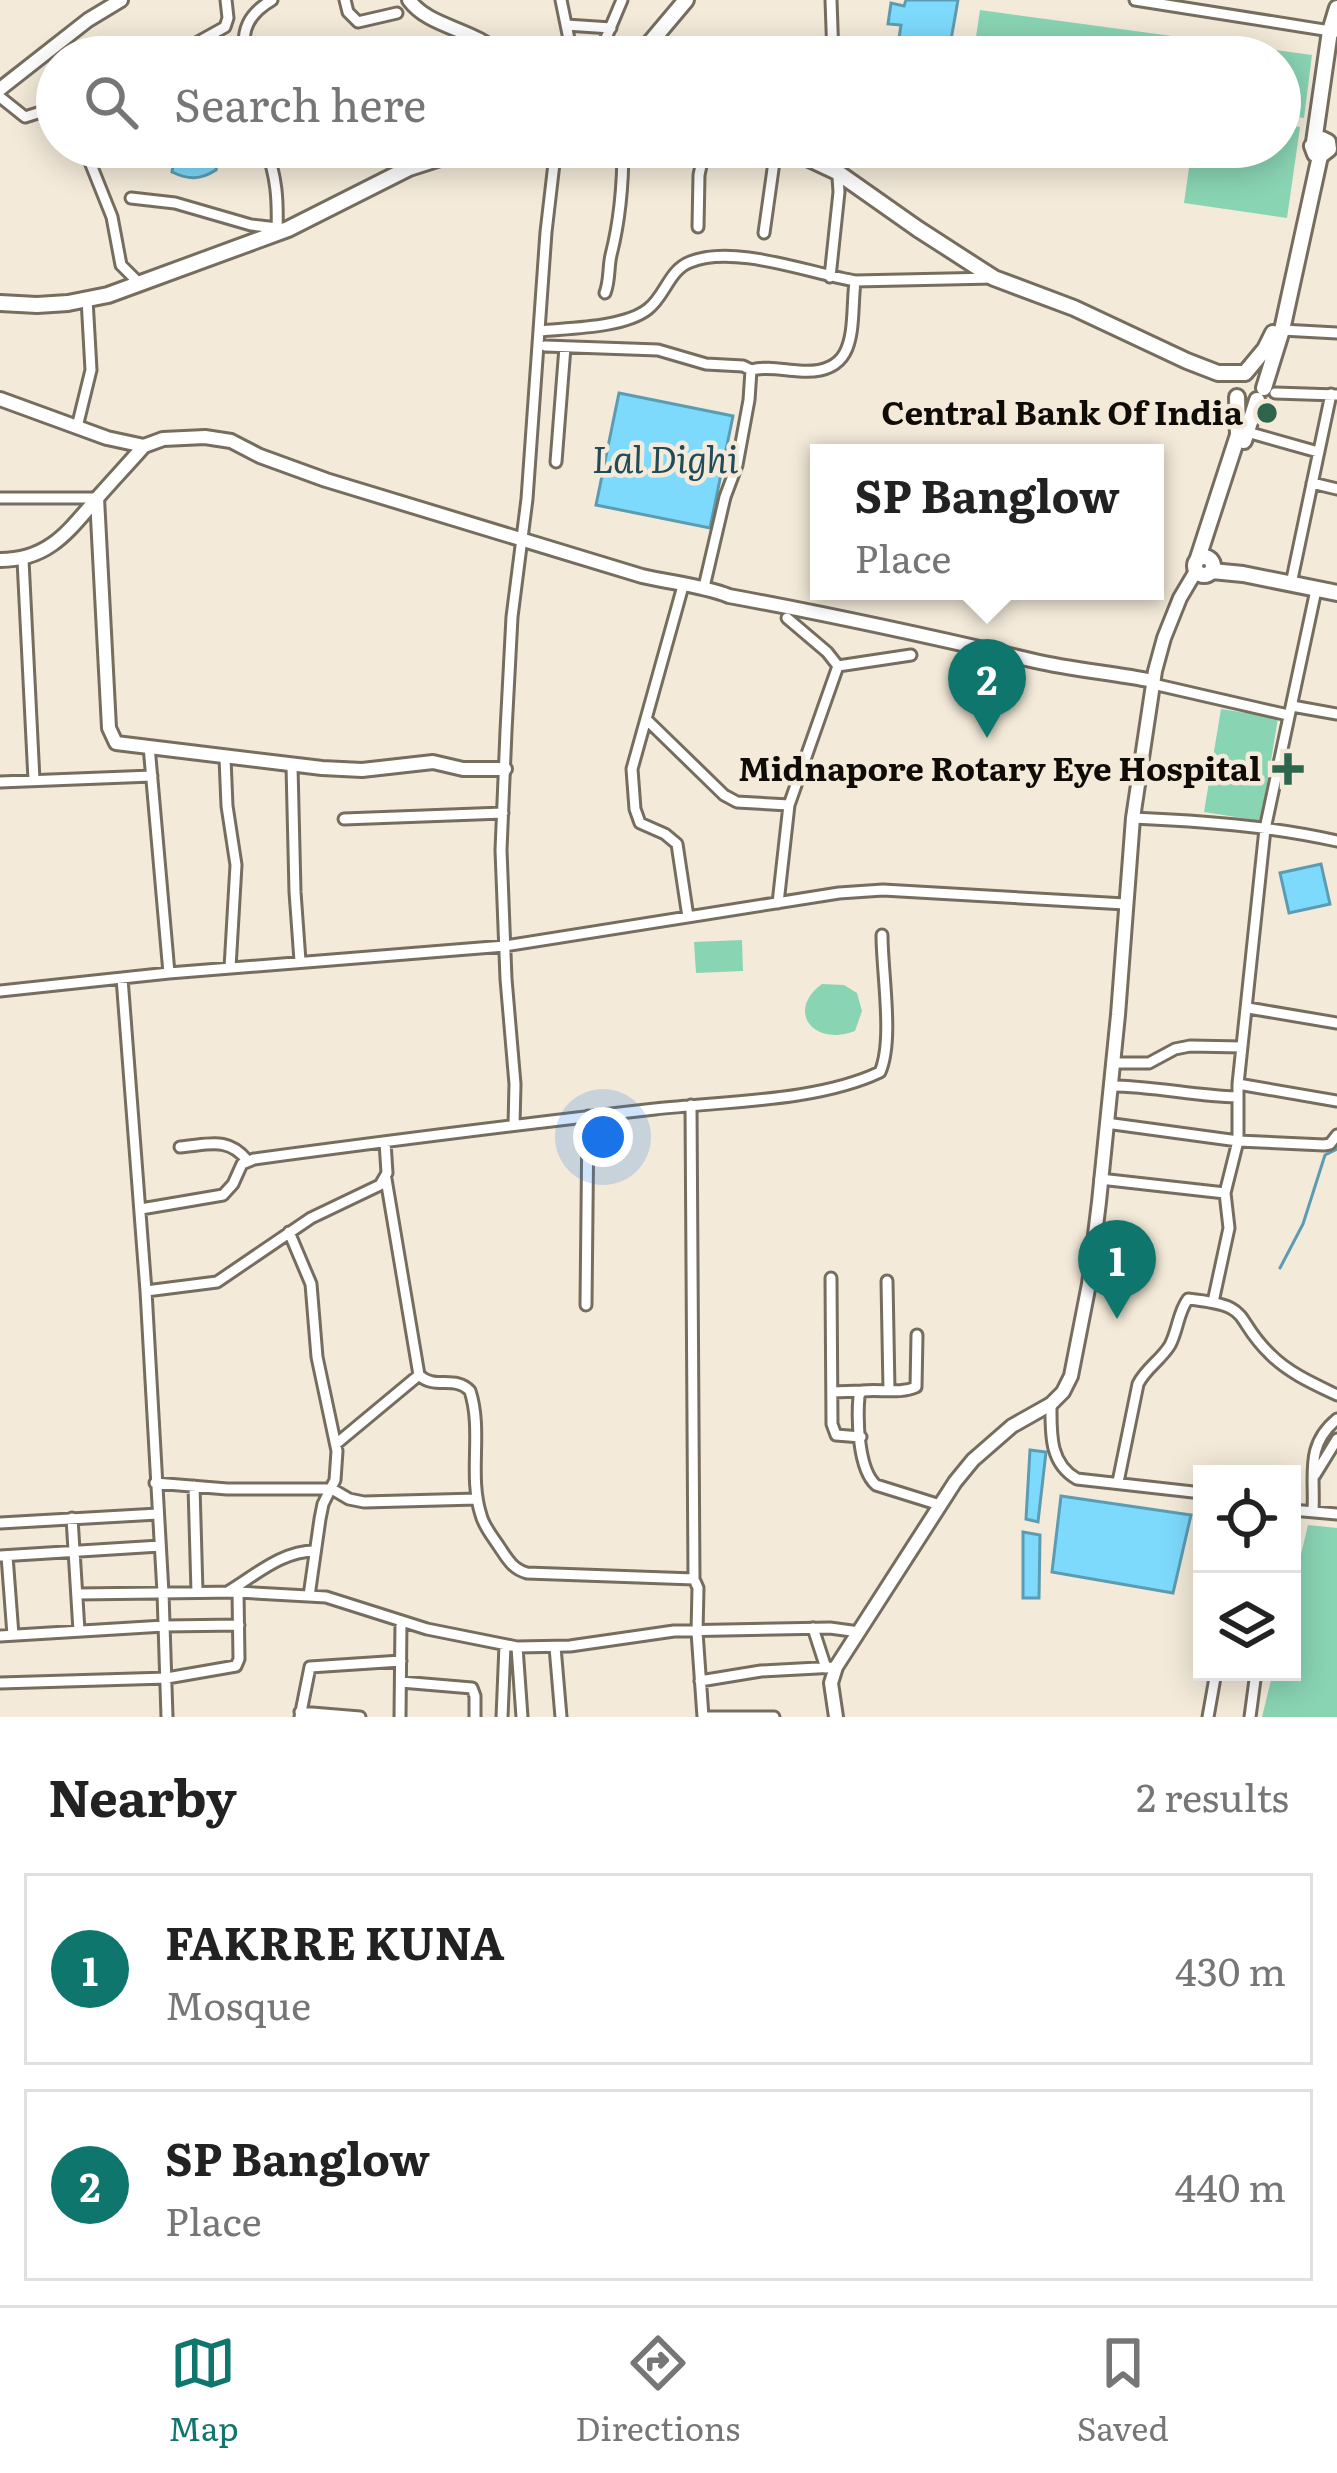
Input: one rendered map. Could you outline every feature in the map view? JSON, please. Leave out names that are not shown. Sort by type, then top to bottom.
[{"type":"main road","points":[[656,36],[686,0]]},
{"type":"main road","points":[[1205,563],[1247,431],[1266,394],[1282,330],[1325,147],[1332,15],[1337,8]]},
{"type":"main road","points":[[1205,563],[1238,435],[1234,383],[1265,349],[1277,320],[1325,147]]},
{"type":"main road","points":[[0,303],[37,305],[87,299],[140,284],[323,214],[409,168]]},
{"type":"main road","points":[[828,168],[994,278],[1074,308],[1218,373],[1257,375],[1266,394]]},
{"type":"main road","points":[[1218,373],[1247,403],[1266,394]]},
{"type":"main road","points":[[1205,563],[1337,593]]},
{"type":"street","points":[[69,36],[121,0]]},
{"type":"street","points":[[212,36],[228,23],[226,0]]},
{"type":"street","points":[[243,36],[253,14],[272,0]]},
{"type":"street","points":[[345,0],[358,22],[397,13]]},
{"type":"street","points":[[409,0],[427,17],[477,36]]},
{"type":"street","points":[[561,0],[568,36]]},
{"type":"street","points":[[607,36],[622,0]]},
{"type":"street","points":[[831,0],[832,36]]},
{"type":"street","points":[[1135,0],[1333,31]]},
{"type":"street","points":[[228,18],[243,31]]},
{"type":"street","points":[[566,25],[611,28]]},
{"type":"street","points":[[36,63],[0,93],[25,117],[36,114]]},
{"type":"street","points":[[92,168],[112,217],[121,266],[140,284]]},
{"type":"street","points":[[131,198],[175,203],[277,230],[274,168]]},
{"type":"street","points":[[514,1125],[501,850],[512,617],[553,168]]},
{"type":"street","points":[[605,293],[616,242],[623,168]]},
{"type":"street","points":[[698,227],[700,168]]},
{"type":"street","points":[[764,233],[773,168]]},
{"type":"street","points":[[830,277],[839,192],[837,168]]},
{"type":"street","points":[[540,331],[632,318],[648,310],[678,268],[704,257],[753,260],[854,281],[994,278]]},
{"type":"street","points":[[544,346],[658,350],[706,364],[821,372],[842,360],[854,317],[854,281]]},
{"type":"street","points":[[77,428],[91,370],[87,299]]},
{"type":"street","points":[[1282,330],[1337,333]]},
{"type":"street","points":[[556,462],[565,347]]},
{"type":"street","points":[[704,586],[737,465],[751,370]]},
{"type":"street","points":[[1266,394],[1334,395],[1291,584]]},
{"type":"street","points":[[0,399],[77,428],[144,446]]},
{"type":"street","points":[[1247,431],[1318,452]]},
{"type":"street","points":[[0,560],[23,560],[53,546],[144,446],[164,439],[205,436],[522,542],[682,586],[704,586],[728,596],[1290,711],[1337,714]]},
{"type":"street","points":[[1312,483],[1337,489]]},
{"type":"street","points":[[0,498],[97,498]]},
{"type":"street","points":[[97,498],[109,728],[116,743],[292,766],[362,770],[433,762],[463,769],[505,769]]},
{"type":"street","points":[[23,560],[34,780]]},
{"type":"street","points":[[700,1681],[761,1671],[831,1668],[973,1460],[991,1442],[1052,1404],[1071,1376],[1089,1284],[1133,818],[1153,682],[1180,598],[1205,563]]},
{"type":"street","points":[[682,586],[632,769],[640,823],[677,844],[688,917]]},
{"type":"street","points":[[1213,1302],[1228,1228],[1225,1193],[1238,1141],[1238,1084],[1264,829],[1316,590]]},
{"type":"street","points":[[787,618],[838,666]]},
{"type":"street","points":[[838,666],[911,655]]},
{"type":"street","points":[[778,903],[789,805],[838,666]]},
{"type":"street","points":[[646,719],[724,795],[737,802],[789,805]]},
{"type":"street","points":[[149,746],[169,973]]},
{"type":"street","points":[[225,758],[226,806],[236,865],[230,968]]},
{"type":"street","points":[[292,766],[300,962]]},
{"type":"street","points":[[0,782],[152,776]]},
{"type":"street","points":[[344,819],[503,813]]},
{"type":"street","points":[[1133,818],[1200,820],[1337,841]]},
{"type":"street","points":[[0,991],[506,946],[839,893],[883,890],[1125,904]]},
{"type":"street","points":[[141,1208],[223,1195],[247,1160],[794,1095],[857,1083],[880,1072],[885,1060],[882,935]]},
{"type":"street","points":[[122,978],[141,1208],[167,1717]]},
{"type":"street","points":[[1248,1008],[1337,1023]]},
{"type":"street","points":[[1113,1063],[1149,1063],[1190,1046],[1242,1047]]},
{"type":"street","points":[[1238,1084],[1337,1100]]},
{"type":"street","points":[[1111,1086],[1237,1097]]},
{"type":"street","points":[[691,1105],[694,1579],[703,1717],[774,1717]]},
{"type":"street","points":[[586,1305],[588,1116]]},
{"type":"street","points":[[1106,1123],[1238,1141],[1330,1144],[1337,1135]]},
{"type":"street","points":[[385,1142],[386,1179],[413,1356],[419,1375],[429,1383],[460,1383],[470,1391],[482,1521],[508,1560],[519,1571],[694,1579]]},
{"type":"street","points":[[180,1147],[227,1144],[247,1160]]},
{"type":"street","points":[[146,1291],[218,1282],[310,1218],[373,1190],[386,1179]]},
{"type":"street","points":[[1100,1179],[1225,1193]]},
{"type":"street","points":[[289,1232],[311,1284],[317,1357],[337,1462],[332,1489],[323,1504],[309,1596]]},
{"type":"street","points":[[831,1278],[833,1430],[842,1437],[861,1437]]},
{"type":"street","points":[[887,1281],[890,1390]]},
{"type":"street","points":[[1118,1483],[1135,1393],[1142,1376],[1168,1348],[1188,1299],[1238,1310],[1273,1358],[1337,1395]]},
{"type":"street","points":[[832,1391],[916,1387],[916,1335]]},
{"type":"street","points":[[336,1444],[419,1375]]},
{"type":"street","points":[[862,1391],[858,1402],[863,1468],[869,1480],[940,1505]]},
{"type":"street","points":[[1052,1404],[1055,1457],[1063,1471],[1077,1479],[1193,1492]]},
{"type":"street","points":[[1313,1511],[1315,1446],[1337,1419]]},
{"type":"street","points":[[1315,1475],[1337,1439]]},
{"type":"street","points":[[155,1483],[332,1489],[364,1502],[478,1498]]},
{"type":"street","points":[[194,1486],[197,1592]]},
{"type":"street","points":[[1301,1510],[1337,1514]]},
{"type":"street","points":[[0,1522],[158,1514]]},
{"type":"street","points":[[72,1518],[79,1631]]},
{"type":"street","points":[[14,1635],[4,1556],[160,1546]]},
{"type":"street","points":[[233,1592],[285,1556],[315,1551]]},
{"type":"street","points":[[0,1684],[166,1678],[236,1666],[239,1625],[233,1592]]},
{"type":"street","points":[[77,1594],[309,1596],[346,1602],[457,1636],[517,1647],[555,1647],[654,1632],[813,1628],[859,1633]]},
{"type":"street","points":[[400,1717],[401,1621]]},
{"type":"street","points":[[0,1636],[239,1625]]},
{"type":"street","points":[[813,1628],[831,1668],[836,1717]]},
{"type":"street","points":[[502,1717],[505,1645]]},
{"type":"street","points":[[517,1647],[522,1717]]},
{"type":"street","points":[[555,1647],[561,1717]]},
{"type":"street","points":[[360,1717],[300,1714],[310,1667],[401,1660]]},
{"type":"street","points":[[1208,1717],[1214,1681]]},
{"type":"street","points":[[1250,1717],[1255,1681]]},
{"type":"street","points":[[400,1682],[472,1688],[475,1717]]},
{"type":"green space","points":[[980,10],[1172,36],[976,36]]},
{"type":"green space","points":[[1301,54],[1312,55],[1301,118]]},
{"type":"green space","points":[[1189,168],[1294,168],[1287,218],[1184,203]]},
{"type":"green space","points":[[1221,709],[1278,718],[1261,821],[1204,812]]},
{"type":"green space","points":[[742,940],[743,971],[696,973],[694,942]]},
{"type":"green space","points":[[822,984],[844,985],[857,993],[862,1011],[855,1031],[827,1034],[809,1023],[806,1005]]},
{"type":"green space","points":[[1308,1525],[1337,1528],[1337,1717],[1262,1717],[1271,1681],[1301,1681],[1301,1554]]},
{"type":"water","points":[[906,0],[958,0],[952,36],[899,36],[901,25],[888,24],[891,3],[904,6]]},
{"type":"water","points":[[173,168],[216,168],[194,178],[172,172]]},
{"type":"water","name":"Lal Dighi","points":[[619,393],[733,416],[710,528],[596,505]]},
{"type":"water","points":[[1321,864],[1330,904],[1289,913],[1280,873]]},
{"type":"water","points":[[1030,1450],[1046,1452],[1038,1522],[1026,1519]]},
{"type":"water","points":[[1061,1496],[1191,1515],[1173,1593],[1052,1572]]},
{"type":"water","points":[[1023,1532],[1040,1535],[1039,1598],[1023,1598]]},
{"type":"waterway","points":[[1280,1268],[1303,1224],[1325,1155],[1337,1149]]},
{"type":"place","name":"Central Bank Of India","points":[[1267,413]]},
{"type":"place","name":"SP Banglow","points":[[987,738]]},
{"type":"place","name":"Midnapore Rotary Eye Hospital","points":[[1288,769]]},
{"type":"place","name":"FAKRRE KUNA","points":[[1117,1319]]}]
